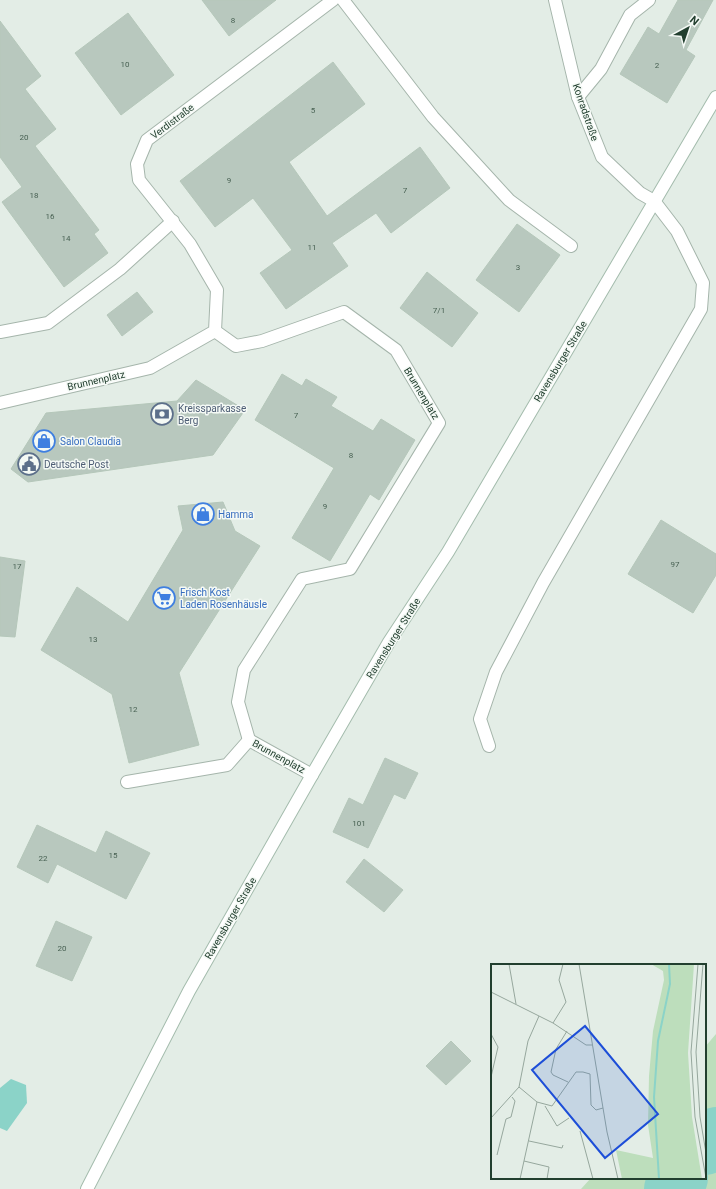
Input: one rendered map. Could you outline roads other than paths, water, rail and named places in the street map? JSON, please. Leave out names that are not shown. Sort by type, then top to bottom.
[{"type":"street","name":"Verdistraße","points":[[215,331],[217,290],[190,244],[139,180],[137,164],[147,140],[333,0]]},
{"type":"street","points":[[343,0],[433,117],[509,200],[572,246]]},
{"type":"street","name":"Konradstraße","points":[[555,0],[578,96],[602,158],[640,193],[654,201]]},
{"type":"street","points":[[578,96],[601,69],[630,15],[649,0]]},
{"type":"street","name":"Ravensburger Straße","points":[[86,1189],[189,991],[312,775],[389,642],[448,552],[716,97]]},
{"type":"street","points":[[488,746],[480,719],[496,672],[543,583],[701,309],[703,283],[677,231],[654,201]]},
{"type":"street","points":[[0,332],[48,323],[120,269],[173,221]]},
{"type":"street","name":"Brunnenplatz","points":[[0,403],[150,368],[215,331],[236,346],[262,341],[344,312],[396,350],[439,423],[350,569],[302,579],[244,670],[238,702],[249,740],[312,775]]},
{"type":"street","points":[[127,782],[227,765],[249,740]]},
{"type":"water","points":[[11,1079],[26,1085],[27,1103],[7,1131],[0,1128],[0,1088]]},
{"type":"waterway","points":[[706,1147],[716,1134]]},
{"type":"waterway","points":[[671,1189],[680,1179]]},
{"type":"place","name":"Kreissparkasse Berg","points":[[162,414]]},
{"type":"place","name":"Salon Claudia","points":[[44,441]]},
{"type":"place","name":"Deutsche Post","points":[[29,464]]},
{"type":"place","name":"Hamma","points":[[203,514]]},
{"type":"place","name":"Frisch Kost Laden Rosenhäusle","points":[[164,598]]}]
